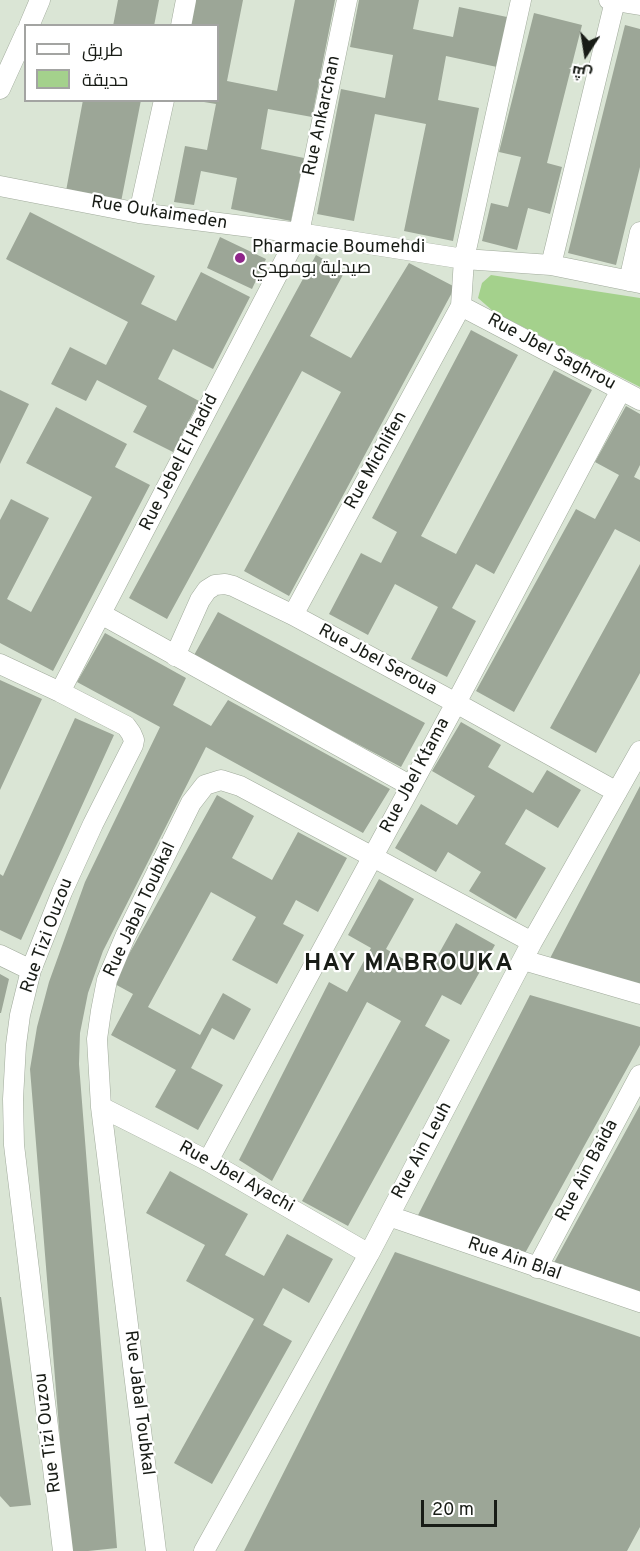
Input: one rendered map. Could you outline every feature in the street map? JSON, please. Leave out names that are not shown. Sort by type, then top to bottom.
[{"type":"street","points":[[30,24],[40,0]]},
{"type":"street","points":[[181,24],[186,0]]},
{"type":"street","name":"Rue Ankarchan","points":[[299,233],[347,0]]},
{"type":"street","points":[[461,306],[464,259],[521,0]]},
{"type":"street","points":[[551,265],[612,0],[640,5]]},
{"type":"street","points":[[0,89],[24,36]]},
{"type":"street","points":[[139,213],[164,102]]},
{"type":"street","name":"Rue Oukaimeden","points":[[0,186],[139,213],[299,233],[464,259],[551,265],[635,282]]},
{"type":"street","points":[[635,282],[640,232]]},
{"type":"street","name":"Rue Jebel El Hadid","points":[[60,692],[299,233]]},
{"type":"street","name":"Rue Jbel Saghrou","points":[[461,306],[640,400]]},
{"type":"street","name":"Rue Michlifen","points":[[293,615],[461,306]]},
{"type":"street","name":"Rue Jbel Ktama","points":[[208,1161],[456,703],[621,390]]},
{"type":"street","name":"Rue Jbel Seroua","points":[[175,656],[200,600],[207,590],[215,585],[233,586],[293,615],[617,792]]},
{"type":"street","points":[[101,614],[411,786]]},
{"type":"street","name":"Rue Tizi Ouzou","points":[[0,664],[126,726],[134,740],[62,892],[31,970],[20,1014],[7,1145],[63,1551]]},
{"type":"street","name":"Rue Ain Leuh","points":[[204,1551],[369,1254],[532,942],[640,751]]},
{"type":"street","name":"Rue Jabal Toubkal","points":[[156,1551],[101,1107],[97,1039],[107,980],[125,937],[191,803],[205,785],[221,780],[240,786],[532,942]]},
{"type":"street","points":[[0,955],[31,970]]},
{"type":"street","points":[[523,960],[640,994]]},
{"type":"street","name":"Rue Ain Baida","points":[[537,1268],[640,1075]]},
{"type":"street","name":"Rue Jbel Ayachi","points":[[101,1107],[208,1161],[369,1254]]},
{"type":"street","name":"Rue Ain Blal","points":[[388,1216],[640,1302]]},
{"type":"green space","points":[[491,275],[640,298],[640,387],[494,312],[478,298],[482,283]]},
{"type":"building","points":[[118,0],[159,0],[154,24],[113,24]]},
{"type":"building","points":[[194,0],[243,0],[227,81],[277,91],[295,0],[335,0],[312,117],[268,109],[261,149],[304,158],[291,221],[231,209],[237,178],[201,171],[194,205],[174,202],[185,146],[207,150],[216,104],[204,102],[219,102],[219,24],[189,24]]},
{"type":"building","points":[[359,0],[419,0],[413,29],[453,37],[459,7],[507,17],[497,67],[446,56],[438,100],[479,108],[453,241],[404,231],[426,124],[375,114],[354,221],[317,214],[341,89],[385,98],[393,55],[350,47]]},
{"type":"building","points":[[534,13],[582,25],[547,163],[562,167],[550,214],[528,208],[517,250],[482,241],[491,203],[508,207],[521,157],[499,152]]},
{"type":"building","points":[[625,25],[640,29],[640,167],[616,265],[568,253]]},
{"type":"building","points":[[83,102],[141,102],[121,202],[66,191]]},
{"type":"building","points":[[30,212],[155,276],[141,304],[176,321],[201,272],[250,297],[213,369],[173,349],[158,379],[199,401],[173,452],[133,432],[147,406],[97,380],[86,401],[51,384],[70,347],[106,365],[128,322],[6,259]]},
{"type":"building","points":[[220,237],[266,259],[252,289],[207,268]]},
{"type":"building","points":[[316,255],[345,271],[310,336],[351,358],[409,263],[455,287],[289,596],[244,571],[341,392],[302,371],[167,619],[129,598]]},
{"type":"building","points":[[471,330],[518,355],[421,536],[456,554],[554,370],[592,390],[494,574],[476,564],[452,608],[476,621],[447,677],[411,659],[438,607],[395,584],[368,635],[329,614],[361,553],[381,563],[397,532],[372,518]]},
{"type":"building","points":[[0,390],[29,404],[0,464]]},
{"type":"building","points":[[626,406],[640,414],[640,465],[634,477],[640,480],[640,542],[615,529],[514,712],[476,691],[576,509],[595,519],[619,475],[595,462]]},
{"type":"building","points":[[56,407],[127,444],[115,467],[150,485],[53,671],[0,643],[0,520],[11,499],[49,518],[7,599],[31,612],[92,497],[26,463]]},
{"type":"building","points":[[640,564],[640,673],[596,753],[550,728]]},
{"type":"building","points":[[218,612],[425,723],[401,767],[193,657]]},
{"type":"building","points":[[105,633],[186,678],[173,705],[211,726],[228,700],[390,789],[363,833],[206,747],[103,951],[88,993],[80,1033],[79,1064],[117,1548],[69,1551],[30,1069],[37,1027],[49,982],[85,882],[160,727],[77,682]]},
{"type":"building","points":[[0,680],[42,699],[0,790]]},
{"type":"building","points":[[75,718],[114,735],[21,940],[0,930],[0,874],[3,876]]},
{"type":"building","points":[[461,722],[501,745],[488,767],[533,793],[547,770],[581,790],[558,828],[526,809],[505,844],[546,868],[516,919],[469,891],[481,872],[448,852],[436,872],[395,848],[421,804],[457,825],[475,796],[432,771]]},
{"type":"building","points":[[640,786],[640,984],[547,964]]},
{"type":"building","points":[[217,795],[254,816],[232,858],[272,880],[298,832],[347,858],[318,912],[296,900],[283,924],[304,935],[277,984],[232,960],[256,917],[211,892],[148,1007],[200,1035],[223,993],[251,1009],[234,1040],[212,1028],[191,1068],[223,1085],[198,1130],[155,1107],[176,1070],[111,1035],[133,994],[113,983]]},
{"type":"building","points":[[379,879],[414,899],[386,949],[428,973],[456,923],[495,945],[461,1005],[442,995],[425,1026],[450,1040],[348,1226],[302,1201],[401,1021],[367,1002],[272,1181],[239,1160],[329,982],[347,992],[371,948],[348,935]]},
{"type":"building","points":[[0,974],[9,979],[1,1013],[0,1013]]},
{"type":"building","points":[[530,995],[640,1027],[640,1045],[524,1255],[415,1221]]},
{"type":"building","points":[[640,1105],[640,1296],[550,1270]]},
{"type":"building","points":[[170,1171],[248,1214],[225,1255],[264,1276],[287,1234],[333,1259],[309,1303],[283,1288],[263,1325],[292,1341],[212,1484],[174,1463],[254,1319],[186,1281],[205,1245],[146,1213]]},
{"type":"building","points":[[395,1252],[640,1337],[640,1527],[627,1551],[244,1551]]},
{"type":"building","points":[[0,1297],[31,1505],[10,1507],[0,1496]]},
{"type":"place","name":"Pharmacie Boumehdi صيدلية بومهدي","points":[[240,258]]},
{"type":"district","name":"HAY MABROUKA","points":[[409,965]]}]
